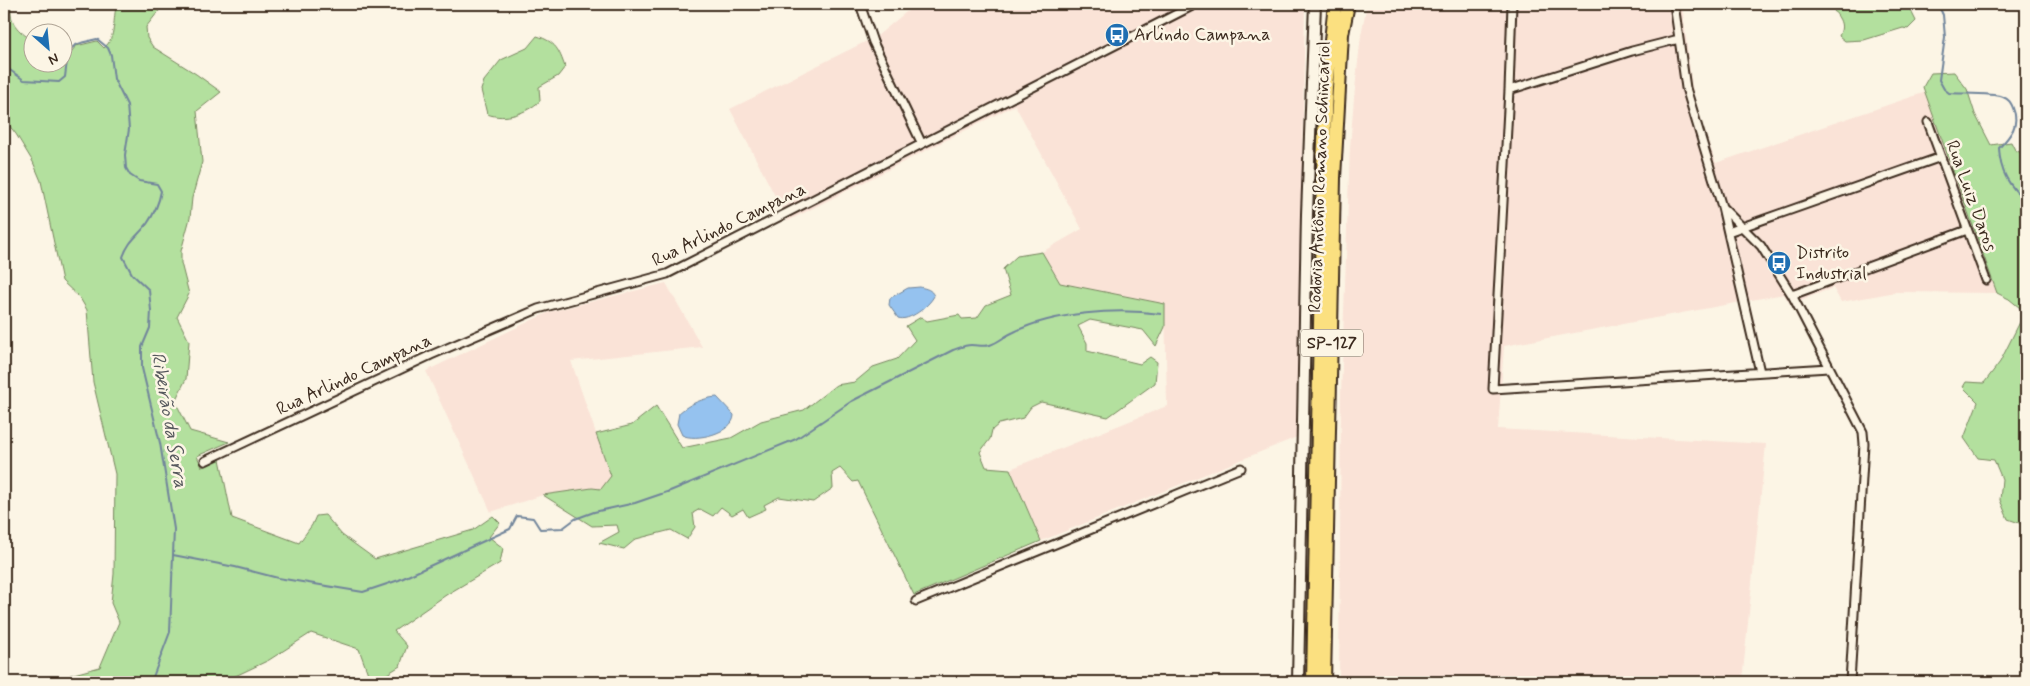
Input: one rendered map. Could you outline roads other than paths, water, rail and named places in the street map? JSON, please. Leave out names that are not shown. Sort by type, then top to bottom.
[{"type":"highway","name":"Rodovia Antônio Romano Schincariol","points":[[1313,682],[1323,170],[1326,86],[1336,4]]},
{"type":"highway","name":"Rodovia Antônio Romano Schincariol","points":[[1324,682],[1335,160],[1342,34],[1348,4]]},
{"type":"street","points":[[860,4],[873,42],[922,144]]},
{"type":"street","name":"Rua Arlindo Campana","points":[[205,461],[431,355],[538,309],[667,274],[1196,4]]},
{"type":"street","points":[[1298,682],[1307,214],[1315,4]]},
{"type":"street","points":[[1315,31],[1320,4]]},
{"type":"street","points":[[1512,4],[1510,90],[1493,388],[1829,368]]},
{"type":"street","points":[[1674,4],[1690,103],[1722,207],[1760,372]]},
{"type":"street","points":[[1510,90],[1632,51],[1679,39]]},
{"type":"street","name":"Rua Luiz Daros","points":[[1928,122],[1986,280]]},
{"type":"street","points":[[1728,232],[1941,157]]},
{"type":"street","points":[[1722,207],[1761,246],[1792,295],[1829,368],[1859,421],[1864,444],[1850,682]]},
{"type":"street","points":[[1792,295],[1967,230]]},
{"type":"street","points":[[916,601],[1241,468]]},
{"type":"water","points":[[920,287],[932,292],[934,296],[923,308],[913,315],[908,318],[898,318],[889,305],[890,298],[908,288]]},
{"type":"water","points":[[717,397],[734,415],[728,427],[704,436],[688,437],[682,435],[677,424],[679,413],[696,402]]},
{"type":"waterway","points":[[1938,4],[1943,15],[1945,37],[1939,80],[1944,89],[1949,93],[1993,95],[2010,101],[2015,114],[2015,125],[2011,134],[1999,148],[2001,165],[2006,178],[2026,202]]},
{"type":"waterway","name":"Ribeirão da Serra","points":[[4,66],[24,80],[59,82],[65,77],[67,59],[71,49],[79,44],[97,39],[108,48],[111,55],[114,79],[127,105],[129,129],[125,155],[126,168],[130,175],[139,181],[157,184],[161,191],[158,204],[152,216],[125,251],[123,257],[132,274],[149,290],[150,328],[142,347],[142,368],[160,443],[174,529],[170,632],[153,677],[148,682]]},
{"type":"waterway","points":[[173,555],[235,567],[278,578],[363,592],[399,580],[510,529],[517,516],[533,518],[540,529],[563,528],[575,519],[594,512],[635,503],[670,491],[796,439],[852,401],[953,350],[969,345],[990,345],[1030,325],[1066,316],[1125,311],[1161,314]]},
{"type":"place","name":"Arlindo Campana","points":[[1117,35]]},
{"type":"place","name":"Distrito Industrial","points":[[1779,263]]}]
